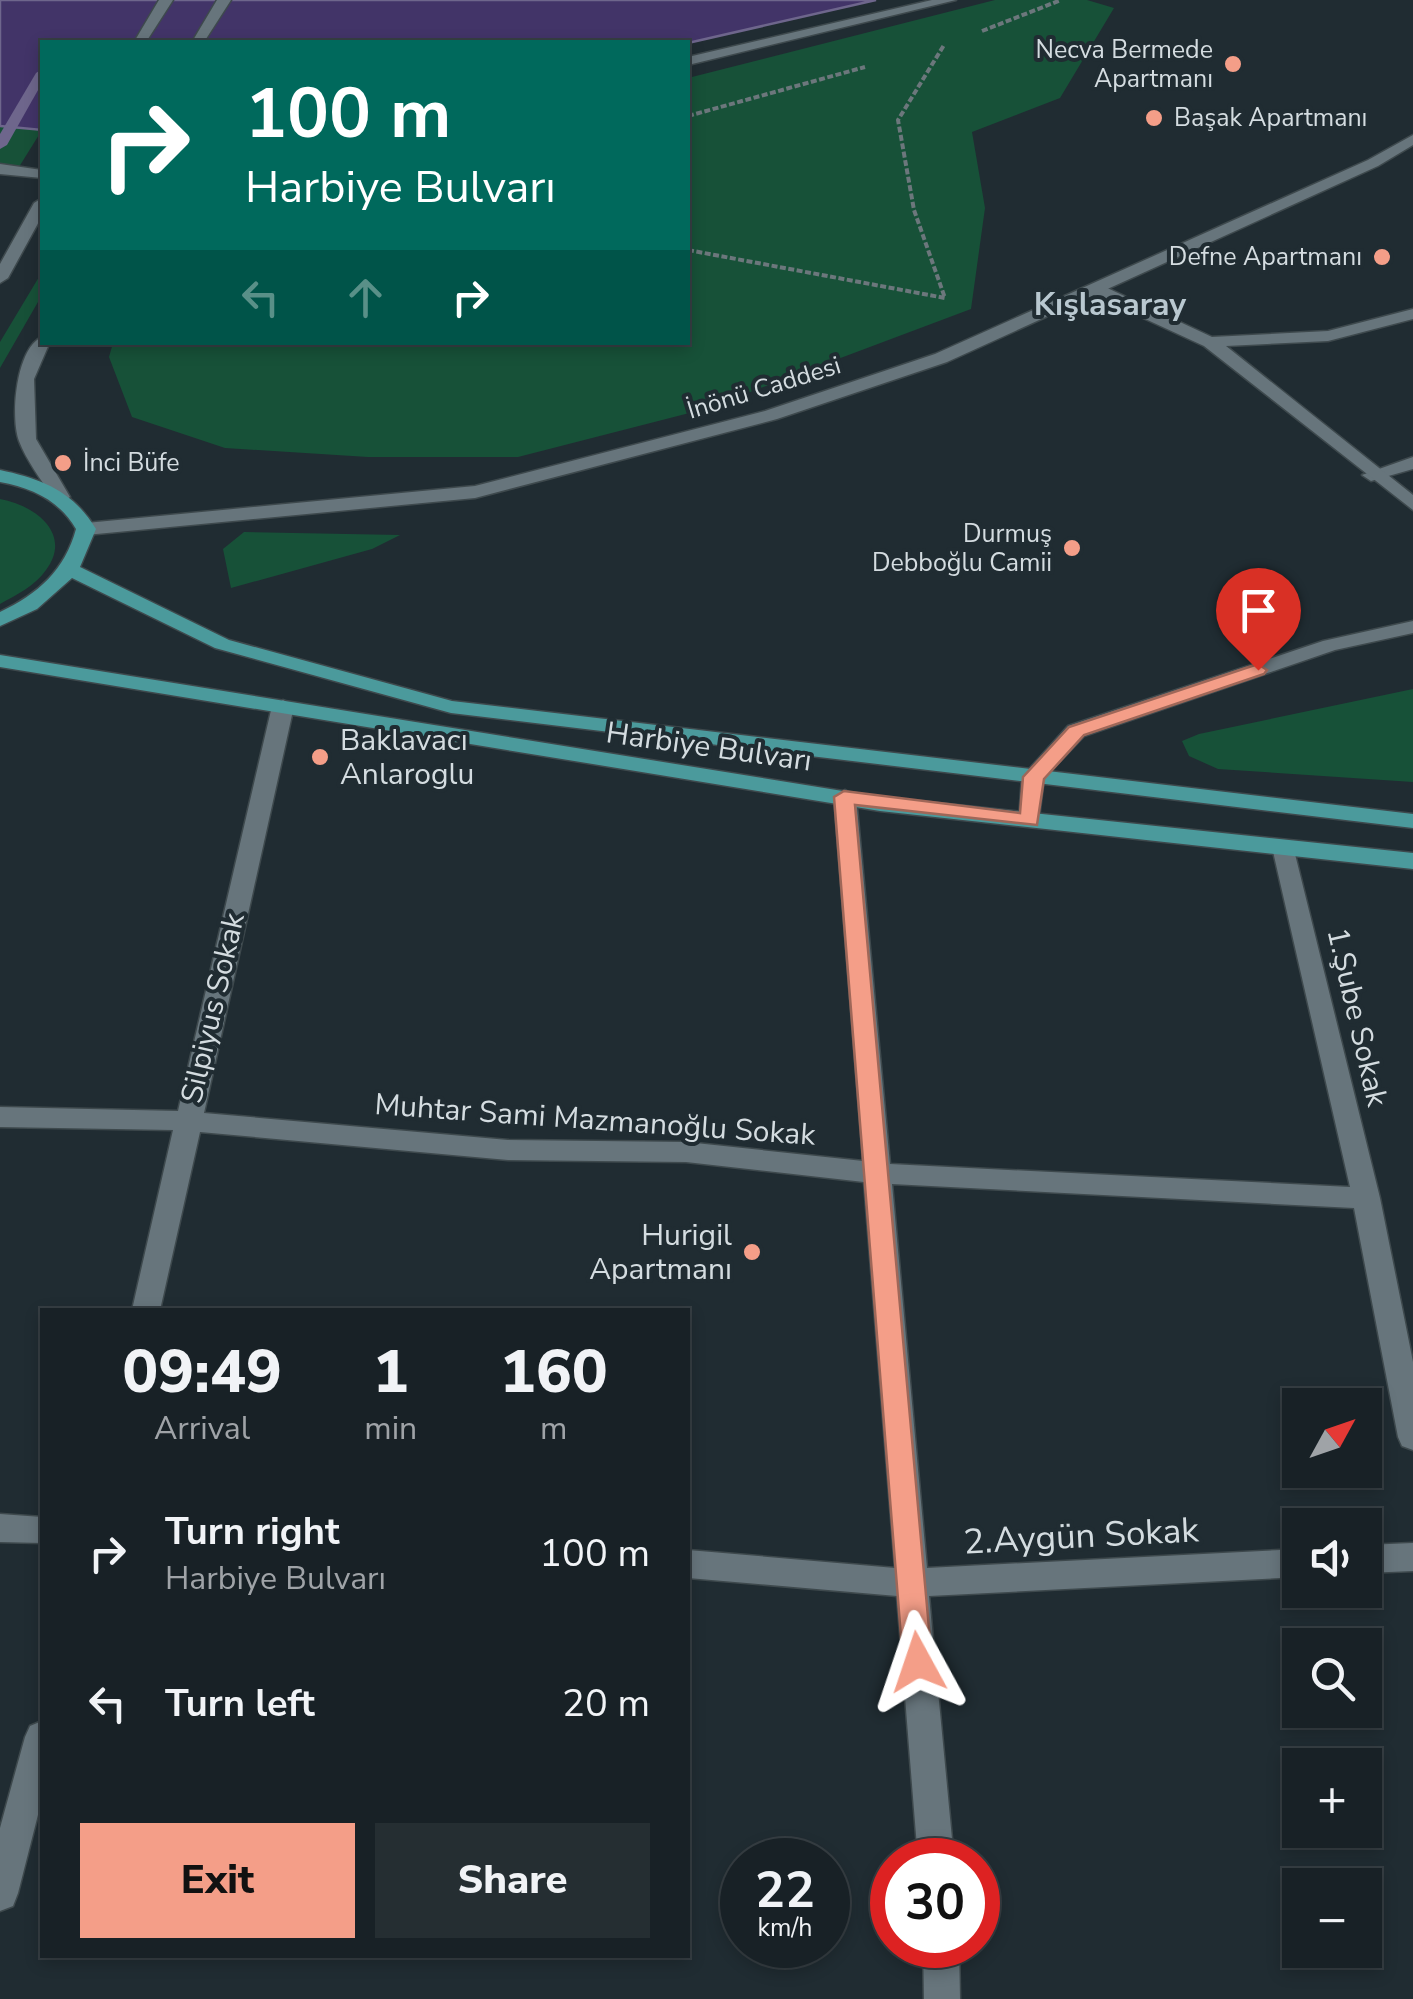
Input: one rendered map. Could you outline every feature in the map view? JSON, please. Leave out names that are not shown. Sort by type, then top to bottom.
[{"type":"main road","points":[[0,476],[27,481],[61,497],[79,515],[86,529],[71,570],[46,595],[0,620]]},
{"type":"main road","name":"Harbiye Bulvarı","points":[[71,570],[222,644],[451,707],[1413,821]]},
{"type":"main road","name":"Harbiye Bulvarı","points":[[0,661],[283,706],[474,742],[844,797],[1413,861]]},
{"type":"street","points":[[141,40],[166,0]]},
{"type":"street","points":[[199,40],[224,0]]},
{"type":"street","points":[[690,61],[948,0]]},
{"type":"street","name":"İnönü Caddesi","points":[[86,529],[475,492],[771,415],[941,358],[1373,163],[1413,139]]},
{"type":"street","points":[[0,169],[40,174]]},
{"type":"street","points":[[0,278],[40,207]]},
{"type":"street","points":[[1096,290],[1210,342],[1413,504]]},
{"type":"street","points":[[1210,342],[1328,336],[1413,314]]},
{"type":"street","points":[[41,345],[25,380],[27,439],[61,497]]},
{"type":"street","points":[[1371,474],[1413,463]]},
{"type":"street","points":[[1030,820],[1034,777],[1076,731],[1330,645],[1413,626]]},
{"type":"street","name":"Silpiyus Sokak","points":[[146,1308],[283,706]]},
{"type":"street","points":[[844,797],[934,1838]]},
{"type":"street","name":"1.Şube Sokak","points":[[1284,847],[1366,1198],[1413,1437]]},
{"type":"street","name":"Muhtar Sami Mazmanoğlu Sokak","points":[[0,1117],[187,1121],[508,1150],[686,1152],[876,1173],[1366,1198]]},
{"type":"street","points":[[0,1528],[40,1530]]},
{"type":"street","points":[[1382,1559],[1413,1557]]},
{"type":"street","name":"2.Aygün Sokak","points":[[690,1564],[910,1582],[1282,1564]]},
{"type":"street","points":[[0,1894],[40,1745]]},
{"type":"street","points":[[941,1968],[942,1999]]},
{"type":"path","points":[[978,32],[1061,0]]},
{"type":"path","points":[[690,250],[945,298],[914,210],[898,120],[945,44],[926,49]]},
{"type":"path","points":[[690,115],[872,65]]},
{"type":"green space","points":[[995,0],[1087,0],[1114,8],[1060,98],[972,132],[985,208],[971,309],[705,409],[518,457],[368,457],[225,448],[132,417],[109,357],[112,345],[690,345],[690,77]]},
{"type":"green space","points":[[0,126],[40,130],[14,175],[0,173]]},
{"type":"green space","points":[[40,275],[40,298],[0,368],[0,342]]},
{"type":"green space","points":[[0,499],[37,515],[53,533],[55,545],[42,576],[0,604]]},
{"type":"green space","points":[[244,532],[400,535],[372,549],[231,588],[223,549]]},
{"type":"green space","points":[[1413,689],[1413,782],[1218,769],[1189,756],[1182,741],[1199,734]]},
{"type":"shaded area","points":[[0,0],[876,0],[690,43],[40,40],[40,130],[0,126]]},
{"type":"waterway","points":[[0,145],[40,76]]},
{"type":"place","name":"Necva Bermede Apartmanı","points":[[1233,64]]},
{"type":"place","name":"Başak Apartmanı","points":[[1154,118]]},
{"type":"place","name":"Defne Apartmanı","points":[[1382,257]]},
{"type":"place","name":"İnci Büfe","points":[[63,463]]},
{"type":"place","name":"Durmuş Debboğlu Camii","points":[[1072,548]]},
{"type":"place","name":"Baklavacı Anlaroglu","points":[[320,757]]},
{"type":"place","name":"Hurigil Apartmanı","points":[[752,1252]]},
{"type":"district","name":"Kışlasaray","points":[[1110,304]]},
{"type":"route","points":[[918,1662],[844,797],[1030,820],[1034,777],[1076,731],[1258,670]]}]
